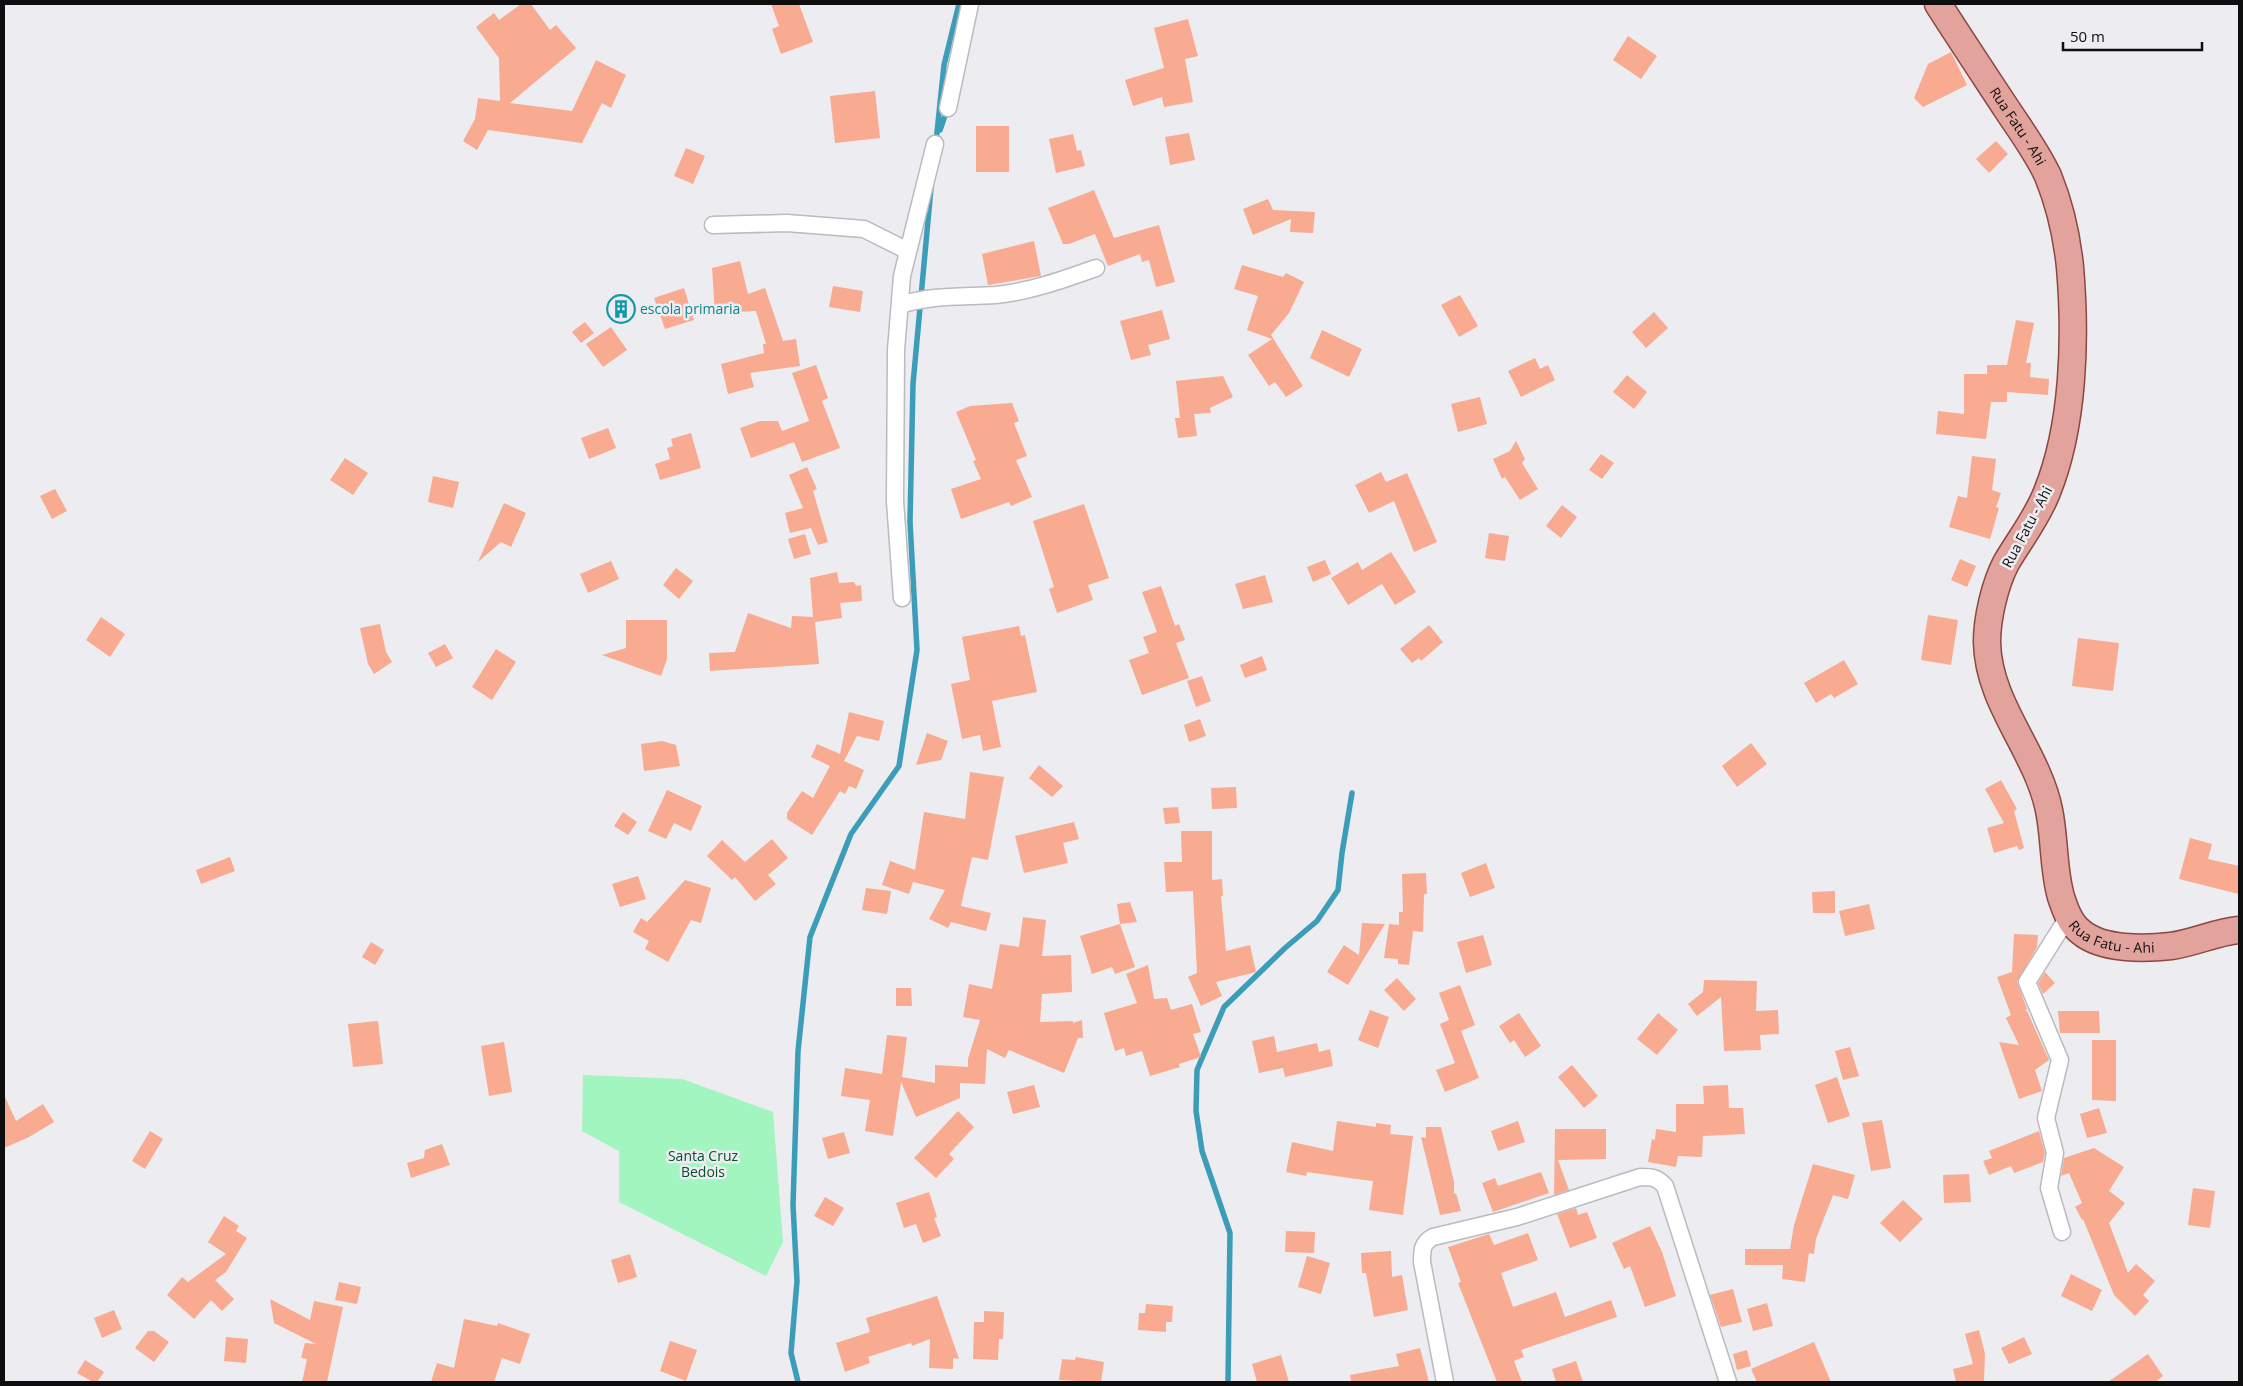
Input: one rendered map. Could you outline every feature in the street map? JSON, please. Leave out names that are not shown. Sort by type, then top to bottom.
[{"type":"main road","name":"Rua Fatu - Ahi","points":[[1938,4],[2024,135],[2047,175],[2057,204],[2070,264],[2071,362],[2066,420],[2047,494],[2004,566],[1988,616],[1987,641],[1988,664],[1997,694],[2038,777],[2049,808],[2055,864],[2061,896],[2068,917],[2081,933],[2100,942],[2131,948],[2173,946],[2226,931],[2239,930]]},
{"type":"street","points":[[948,108],[970,4]]},
{"type":"street","points":[[902,598],[895,502],[895,375],[902,276],[935,144]]},
{"type":"street","points":[[713,225],[787,223],[864,229],[908,252]]},
{"type":"street","points":[[900,305],[920,299],[996,294],[1023,290],[1096,268]]},
{"type":"street","points":[[2062,1232],[2049,1188],[2054,1153],[2046,1118],[2060,1060],[2027,982],[2068,917]]},
{"type":"street","points":[[1446,1382],[1422,1262],[1422,1251],[1425,1242],[1440,1236],[1517,1217],[1622,1182],[1640,1178],[1652,1178],[1660,1180],[1665,1186],[1728,1382]]},
{"type":"green space","name":"Santa Cruz Bedois","points":[[583,1075],[682,1079],[773,1112],[783,1242],[766,1276],[619,1202],[619,1151],[582,1131]]},
{"type":"building","points":[[521,4],[531,4],[550,30],[556,25],[576,48],[510,103],[572,111],[596,60],[626,75],[611,108],[602,103],[582,143],[488,130],[477,150],[463,141],[475,119],[478,98],[500,101],[499,58],[476,27],[494,13],[499,20]]},
{"type":"building","points":[[771,4],[799,4],[813,42],[781,54],[772,29],[779,26]]},
{"type":"building","points":[[1188,19],[1198,56],[1185,59],[1193,102],[1164,107],[1162,97],[1133,106],[1125,80],[1164,68],[1154,28]]},
{"type":"building","points":[[1628,36],[1657,56],[1641,79],[1613,60]]},
{"type":"building","points":[[1951,52],[1967,85],[1923,107],[1914,98],[1928,64]]},
{"type":"building","points":[[875,91],[880,138],[835,143],[830,96]]},
{"type":"building","points":[[976,126],[1009,126],[1009,172],[976,172]]},
{"type":"building","points":[[1189,133],[1195,160],[1170,165],[1165,137]]},
{"type":"building","points":[[1073,134],[1077,151],[1081,150],[1085,166],[1056,173],[1049,139]]},
{"type":"building","points":[[1996,141],[2008,154],[1989,173],[1976,159]]},
{"type":"building","points":[[686,148],[705,156],[693,184],[674,176]]},
{"type":"building","points":[[1094,190],[1114,238],[1159,225],[1175,282],[1156,287],[1149,260],[1142,262],[1140,254],[1108,266],[1095,234],[1069,244],[1063,244],[1048,208]]},
{"type":"building","points":[[1268,199],[1273,210],[1315,212],[1313,233],[1290,232],[1291,219],[1253,235],[1243,209]]},
{"type":"building","points":[[1034,241],[1041,276],[988,285],[982,254]]},
{"type":"building","points":[[740,261],[748,294],[765,288],[783,341],[796,339],[800,366],[750,373],[754,387],[728,394],[721,364],[764,353],[763,344],[766,344],[756,311],[715,313],[712,268]]},
{"type":"building","points":[[1242,265],[1283,277],[1286,273],[1304,282],[1289,313],[1271,335],[1303,386],[1286,397],[1275,382],[1269,386],[1248,355],[1272,339],[1247,330],[1258,296],[1234,289]]},
{"type":"building","points":[[833,286],[863,291],[860,312],[829,307]]},
{"type":"building","points":[[684,288],[694,320],[665,329],[654,298]]},
{"type":"building","points":[[1460,295],[1478,326],[1459,337],[1441,305]]},
{"type":"building","points":[[1162,310],[1170,339],[1148,345],[1151,355],[1131,360],[1120,321]]},
{"type":"building","points":[[1654,312],[1668,328],[1646,348],[1632,332]]},
{"type":"building","points":[[2016,320],[2034,323],[2026,363],[2031,363],[2030,377],[2049,379],[2048,395],[2007,392],[2007,402],[1991,402],[1986,439],[1936,434],[1938,411],[1964,414],[1964,374],[1987,374],[1987,365],[2007,365]]},
{"type":"building","points":[[585,322],[594,333],[581,343],[572,332]]},
{"type":"building","points":[[611,327],[627,350],[603,367],[586,344]]},
{"type":"building","points":[[1322,330],[1362,349],[1349,377],[1310,358]]},
{"type":"building","points":[[1535,358],[1540,369],[1548,365],[1555,380],[1521,397],[1508,371]]},
{"type":"building","points":[[816,365],[828,398],[822,401],[840,448],[802,462],[794,442],[751,458],[740,428],[760,421],[778,421],[782,431],[809,421],[792,373]]},
{"type":"building","points":[[1627,375],[1647,392],[1634,409],[1613,392]]},
{"type":"building","points":[[1223,376],[1233,397],[1210,408],[1211,413],[1194,414],[1197,436],[1178,438],[1175,418],[1180,418],[1176,381]]},
{"type":"building","points":[[1480,397],[1487,424],[1458,432],[1451,404]]},
{"type":"building","points":[[1012,403],[1019,421],[1014,423],[1027,456],[1016,460],[1032,497],[1011,506],[1009,502],[961,519],[951,489],[981,479],[973,461],[976,460],[956,412],[970,406]]},
{"type":"building","points":[[608,428],[616,448],[589,459],[581,438]]},
{"type":"building","points":[[691,433],[701,468],[660,480],[655,464],[670,459],[667,448],[673,446],[671,439]]},
{"type":"building","points":[[1516,441],[1525,459],[1522,463],[1538,489],[1520,500],[1505,477],[1502,479],[1493,459],[1510,451]]},
{"type":"building","points":[[1601,454],[1614,463],[1602,479],[1589,470]]},
{"type":"building","points":[[1972,456],[1996,459],[1992,490],[2001,493],[1996,507],[1999,508],[1990,539],[1949,527],[1958,496],[1967,498]]},
{"type":"building","points":[[345,458],[368,473],[353,495],[330,480]]},
{"type":"building","points":[[807,467],[817,489],[813,491],[828,542],[818,545],[811,528],[790,533],[785,513],[803,508],[789,475]]},
{"type":"building","points":[[1381,472],[1386,482],[1407,473],[1437,542],[1414,552],[1394,501],[1369,513],[1355,485]]},
{"type":"building","points":[[433,476],[459,482],[453,508],[428,502]]},
{"type":"building","points":[[55,489],[67,511],[52,519],[40,496]]},
{"type":"building","points":[[504,503],[526,513],[511,547],[501,542],[478,562]]},
{"type":"building","points":[[1084,504],[1109,578],[1088,585],[1093,600],[1057,613],[1049,589],[1054,587],[1033,521]]},
{"type":"building","points":[[1562,505],[1577,517],[1561,538],[1546,526]]},
{"type":"building","points":[[1489,533],[1509,536],[1505,561],[1485,558]]},
{"type":"building","points":[[805,534],[811,554],[794,559],[788,539]]},
{"type":"building","points":[[1391,552],[1416,592],[1395,605],[1382,584],[1348,605],[1331,578],[1358,562],[1362,570]]},
{"type":"building","points":[[1960,559],[1976,566],[1967,587],[1951,580]]},
{"type":"building","points":[[1325,560],[1331,574],[1313,582],[1307,567]]},
{"type":"building","points":[[611,561],[619,579],[588,593],[580,574]]},
{"type":"building","points":[[676,568],[693,581],[679,599],[663,585]]},
{"type":"building","points":[[837,572],[839,583],[854,582],[856,586],[861,585],[862,601],[840,603],[842,618],[815,622],[819,664],[710,671],[709,653],[735,652],[748,613],[791,628],[792,616],[813,617],[810,578]]},
{"type":"building","points":[[1265,575],[1273,602],[1243,609],[1235,584]]},
{"type":"building","points":[[1161,586],[1175,626],[1179,624],[1185,640],[1176,643],[1189,678],[1142,695],[1129,660],[1149,653],[1143,637],[1157,632],[1142,592]]},
{"type":"building","points":[[1928,615],[1958,620],[1951,665],[1921,660]]},
{"type":"building","points":[[101,617],[125,634],[110,657],[86,640]]},
{"type":"building","points":[[626,620],[667,620],[667,659],[661,676],[602,655],[626,648]]},
{"type":"building","points":[[380,624],[386,652],[392,662],[374,674],[368,664],[360,628]]},
{"type":"building","points":[[1429,625],[1443,642],[1421,661],[1419,658],[1412,663],[1400,649]]},
{"type":"building","points":[[1019,626],[1021,636],[1025,635],[1037,692],[992,701],[1001,747],[983,751],[980,735],[962,739],[951,684],[970,680],[962,637]]},
{"type":"building","points":[[2078,638],[2119,643],[2113,691],[2072,686]]},
{"type":"building","points":[[445,644],[453,658],[436,667],[428,653]]},
{"type":"building","points":[[496,649],[516,662],[492,700],[472,687]]},
{"type":"building","points":[[1262,656],[1267,670],[1245,678],[1240,665]]},
{"type":"building","points":[[1844,660],[1858,684],[1834,698],[1831,694],[1816,703],[1804,683]]},
{"type":"building","points":[[1202,676],[1211,701],[1196,707],[1187,681]]},
{"type":"building","points":[[849,712],[884,721],[879,741],[857,736],[844,761],[864,770],[856,789],[849,786],[845,794],[840,791],[812,835],[787,819],[787,813],[802,791],[813,798],[830,766],[811,757],[817,744],[840,754]]},
{"type":"building","points":[[1200,719],[1206,736],[1189,742],[1184,725]]},
{"type":"building","points":[[927,733],[948,741],[941,760],[916,765]]},
{"type":"building","points":[[662,741],[676,745],[680,766],[644,771],[641,744]]},
{"type":"building","points":[[1751,743],[1767,764],[1737,787],[1722,766]]},
{"type":"building","points":[[1039,765],[1063,786],[1052,797],[1029,778]]},
{"type":"building","points":[[970,772],[1004,777],[988,860],[972,857],[961,906],[991,913],[986,931],[951,922],[948,928],[929,919],[945,890],[913,882],[909,894],[882,885],[890,861],[915,870],[924,812],[965,819]]},
{"type":"building","points":[[2001,780],[2017,809],[2014,811],[2024,848],[2019,850],[2017,846],[1994,853],[1987,828],[2004,823],[1985,789]]},
{"type":"building","points":[[1236,787],[1237,808],[1212,809],[1211,788]]},
{"type":"building","points":[[667,790],[702,806],[691,831],[674,823],[666,839],[648,831]]},
{"type":"building","points":[[1178,807],[1180,823],[1165,824],[1163,808]]},
{"type":"building","points":[[623,812],[637,822],[628,835],[614,826]]},
{"type":"building","points":[[1074,822],[1079,839],[1063,843],[1068,863],[1024,873],[1015,836]]},
{"type":"building","points":[[1181,831],[1212,831],[1212,880],[1222,879],[1223,896],[1221,896],[1226,951],[1250,945],[1256,972],[1216,982],[1222,996],[1201,1006],[1188,977],[1197,973],[1193,891],[1166,892],[1164,862],[1182,862]]},
{"type":"building","points":[[2190,838],[2212,844],[2208,859],[2239,866],[2239,894],[2179,879]]},
{"type":"building","points":[[772,839],[788,858],[768,875],[776,884],[755,901],[735,877],[732,880],[707,856],[722,840],[745,862]]},
{"type":"building","points":[[230,857],[235,871],[201,884],[196,870]]},
{"type":"building","points":[[1486,863],[1495,888],[1470,897],[1461,873]]},
{"type":"building","points":[[1426,873],[1427,894],[1424,894],[1423,932],[1413,931],[1409,965],[1398,964],[1398,959],[1384,958],[1389,924],[1399,925],[1399,912],[1403,912],[1402,874]]},
{"type":"building","points":[[638,876],[646,899],[620,907],[612,884]]},
{"type":"building","points":[[685,880],[711,888],[701,923],[691,920],[668,962],[645,949],[649,941],[633,932],[641,918],[647,922]]},
{"type":"building","points":[[866,888],[891,891],[887,914],[862,910]]},
{"type":"building","points":[[1835,891],[1835,913],[1813,913],[1812,892]]},
{"type":"building","points":[[1130,902],[1137,922],[1120,924],[1117,904]]},
{"type":"building","points":[[1869,904],[1875,929],[1845,936],[1839,911]]},
{"type":"building","points":[[1023,917],[1046,920],[1042,956],[1071,955],[1072,992],[1042,994],[1040,1022],[1073,1021],[1073,1023],[1082,1020],[1083,1038],[1078,1038],[1064,1073],[1009,1050],[1005,1058],[987,1049],[985,1084],[960,1083],[960,1098],[916,1117],[901,1082],[893,1136],[865,1131],[870,1100],[841,1096],[845,1068],[882,1074],[887,1035],[907,1037],[902,1077],[935,1083],[935,1065],[968,1067],[968,1059],[980,1020],[963,1017],[969,984],[992,989],[1000,944],[1019,947]]},
{"type":"building","points":[[1362,923],[1385,924],[1348,985],[1327,972],[1344,945],[1359,955]]},
{"type":"building","points":[[1120,924],[1135,967],[1115,974],[1112,967],[1092,974],[1080,936]]},
{"type":"building","points":[[2014,934],[2038,935],[2037,947],[2017,982],[2027,1009],[2025,1011],[2027,1011],[2049,1060],[2035,1070],[2042,1091],[2019,1099],[1999,1042],[2019,1045],[2006,1018],[2011,1015],[1997,977],[2012,972]]},
{"type":"building","points":[[1483,935],[1492,965],[1466,973],[1457,942]]},
{"type":"building","points":[[371,942],[384,950],[375,965],[362,957]]},
{"type":"building","points":[[1148,965],[1154,999],[1167,998],[1171,1010],[1192,1004],[1201,1032],[1193,1034],[1201,1057],[1179,1064],[1180,1067],[1150,1076],[1142,1051],[1126,1056],[1124,1048],[1115,1051],[1104,1013],[1137,1003],[1126,974]]},
{"type":"building","points":[[2045,972],[2055,983],[2043,994],[2038,983]]},
{"type":"building","points":[[1397,978],[1416,999],[1404,1011],[1384,990]]},
{"type":"building","points":[[1704,980],[1757,981],[1756,1011],[1778,1010],[1779,1034],[1760,1035],[1761,1050],[1724,1051],[1721,997],[1697,1016],[1688,1004],[1703,992]]},
{"type":"building","points":[[1460,985],[1475,1025],[1461,1031],[1479,1078],[1445,1092],[1436,1070],[1455,1063],[1440,1024],[1449,1020],[1439,993]]},
{"type":"building","points":[[896,988],[911,988],[912,1006],[896,1006]]},
{"type":"building","points":[[1370,1010],[1389,1017],[1378,1048],[1358,1040]]},
{"type":"building","points":[[2058,1011],[2099,1011],[2100,1033],[2060,1033]]},
{"type":"building","points":[[1519,1013],[1541,1046],[1525,1057],[1514,1040],[1510,1043],[1499,1026]]},
{"type":"building","points":[[1658,1013],[1678,1030],[1657,1055],[1637,1039]]},
{"type":"building","points":[[378,1021],[383,1064],[353,1067],[348,1024]]},
{"type":"building","points":[[1274,1036],[1277,1052],[1317,1043],[1319,1052],[1330,1049],[1333,1066],[1285,1077],[1283,1068],[1259,1073],[1252,1041]]},
{"type":"building","points":[[2092,1040],[2116,1040],[2116,1101],[2092,1100]]},
{"type":"building","points":[[504,1042],[512,1092],[489,1096],[481,1046]]},
{"type":"building","points":[[1850,1047],[1859,1076],[1843,1080],[1835,1051]]},
{"type":"building","points":[[1572,1065],[1598,1096],[1584,1108],[1558,1077]]},
{"type":"building","points":[[1837,1077],[1850,1116],[1828,1123],[1815,1085]]},
{"type":"building","points":[[1034,1085],[1040,1107],[1013,1114],[1007,1092]]},
{"type":"building","points":[[1728,1085],[1729,1108],[1743,1108],[1745,1134],[1703,1136],[1702,1157],[1678,1156],[1676,1167],[1648,1162],[1652,1139],[1655,1140],[1656,1129],[1676,1132],[1676,1104],[1704,1104],[1703,1086]]},
{"type":"building","points":[[4,1095],[16,1121],[43,1104],[54,1122],[29,1137],[4,1148]]},
{"type":"building","points":[[2099,1108],[2107,1133],[2087,1138],[2080,1114]]},
{"type":"building","points":[[958,1111],[974,1127],[949,1154],[954,1159],[936,1178],[914,1158]]},
{"type":"building","points":[[1882,1120],[1891,1168],[1871,1171],[1862,1123]]},
{"type":"building","points":[[1337,1121],[1376,1127],[1376,1123],[1391,1125],[1390,1134],[1413,1136],[1403,1215],[1369,1210],[1373,1181],[1307,1172],[1306,1176],[1286,1172],[1292,1142],[1333,1151]]},
{"type":"building","points":[[1518,1121],[1525,1142],[1498,1151],[1491,1131]]},
{"type":"building","points":[[1426,1127],[1441,1127],[1454,1182],[1454,1194],[1456,1193],[1461,1211],[1440,1215],[1421,1137],[1426,1138]]},
{"type":"building","points":[[1555,1129],[1606,1129],[1606,1159],[1558,1160],[1569,1190],[1554,1195]]},
{"type":"building","points":[[150,1131],[163,1139],[145,1169],[132,1161]]},
{"type":"building","points":[[2039,1131],[2045,1153],[2043,1162],[2014,1173],[2011,1166],[1989,1175],[1983,1161],[1992,1158],[1989,1151]]},
{"type":"building","points":[[844,1132],[850,1153],[828,1159],[822,1138]]},
{"type":"building","points":[[442,1144],[450,1165],[411,1178],[407,1163],[424,1158],[425,1150]]},
{"type":"building","points":[[2094,1148],[2124,1167],[2109,1191],[2125,1203],[2109,1223],[2128,1273],[2136,1264],[2155,1281],[2143,1295],[2149,1301],[2135,1316],[2114,1295],[2083,1219],[2075,1207],[2082,1203],[2069,1173],[2061,1176],[2064,1158]]},
{"type":"building","points":[[1813,1164],[1855,1175],[1848,1199],[1833,1195],[1816,1239],[1814,1254],[1809,1253],[1805,1282],[1782,1279],[1783,1265],[1745,1265],[1745,1249],[1790,1249],[1794,1225]]},
{"type":"building","points":[[1541,1172],[1549,1193],[1493,1212],[1482,1183],[1495,1178],[1498,1186]]},
{"type":"building","points":[[1969,1174],[1971,1202],[1944,1203],[1943,1175]]},
{"type":"building","points":[[2193,1188],[2215,1191],[2210,1228],[2188,1225]]},
{"type":"building","points":[[929,1192],[937,1217],[934,1218],[941,1236],[923,1243],[916,1224],[904,1228],[896,1203]]},
{"type":"building","points":[[825,1197],[844,1208],[833,1226],[814,1216]]},
{"type":"building","points":[[1903,1200],[1923,1219],[1900,1242],[1880,1223]]},
{"type":"building","points":[[1576,1208],[1578,1215],[1587,1212],[1597,1238],[1570,1248],[1557,1214]]},
{"type":"building","points":[[224,1216],[239,1226],[236,1231],[247,1238],[226,1272],[215,1280],[234,1299],[222,1311],[211,1300],[194,1319],[167,1295],[182,1277],[188,1282],[226,1254],[208,1242]]},
{"type":"building","points":[[1650,1226],[1662,1252],[1676,1296],[1645,1307],[1630,1266],[1624,1269],[1612,1243]]},
{"type":"building","points":[[1286,1231],[1315,1232],[1314,1253],[1285,1252]]},
{"type":"building","points":[[1528,1233],[1538,1260],[1501,1273],[1513,1307],[1556,1292],[1565,1317],[1611,1300],[1617,1317],[1521,1350],[1524,1357],[1514,1361],[1522,1382],[1497,1382],[1458,1283],[1461,1282],[1448,1247],[1489,1234],[1494,1245]]},
{"type":"building","points":[[1391,1251],[1392,1277],[1402,1275],[1408,1310],[1374,1317],[1366,1273],[1362,1273],[1361,1253]]},
{"type":"building","points":[[630,1254],[637,1277],[618,1283],[611,1260]]},
{"type":"building","points":[[1307,1256],[1330,1263],[1321,1294],[1298,1287]]},
{"type":"building","points":[[2071,1274],[2102,1290],[2092,1311],[2061,1296]]},
{"type":"building","points":[[339,1282],[361,1287],[357,1304],[335,1300]]},
{"type":"building","points":[[1733,1289],[1742,1322],[1721,1327],[1710,1295]]},
{"type":"building","points":[[937,1296],[959,1359],[953,1358],[953,1369],[929,1368],[930,1339],[912,1346],[911,1343],[868,1357],[870,1363],[845,1372],[836,1343],[870,1332],[866,1318]]},
{"type":"building","points":[[270,1299],[310,1320],[314,1301],[343,1307],[327,1382],[302,1382],[307,1359],[301,1358],[305,1343],[316,1344],[274,1323]]},
{"type":"building","points":[[1767,1303],[1773,1326],[1753,1331],[1747,1309]]},
{"type":"building","points":[[1146,1304],[1173,1306],[1172,1322],[1166,1322],[1166,1332],[1138,1330],[1139,1313],[1145,1313]]},
{"type":"building","points":[[114,1310],[122,1329],[102,1338],[94,1318]]},
{"type":"building","points":[[984,1311],[1004,1312],[1003,1339],[999,1339],[998,1360],[973,1359],[974,1322],[984,1322]]},
{"type":"building","points":[[464,1319],[497,1326],[498,1323],[530,1334],[520,1364],[502,1358],[494,1382],[431,1382],[437,1363],[454,1368]]},
{"type":"building","points":[[1979,1330],[1985,1354],[1984,1382],[1956,1382],[1953,1369],[1973,1364],[1965,1334]]},
{"type":"building","points":[[148,1331],[154,1331],[169,1342],[154,1362],[135,1348]]},
{"type":"building","points":[[226,1337],[248,1339],[246,1363],[224,1361]]},
{"type":"building","points":[[2024,1337],[2032,1354],[2009,1364],[2001,1348]]},
{"type":"building","points":[[670,1341],[697,1350],[686,1381],[660,1371]]},
{"type":"building","points":[[1814,1342],[1831,1382],[1757,1382],[1751,1369]]},
{"type":"building","points":[[1420,1348],[1429,1382],[1351,1382],[1350,1375],[1399,1366],[1396,1354]]},
{"type":"building","points":[[1747,1350],[1751,1366],[1737,1370],[1733,1354]]},
{"type":"building","points":[[2148,1354],[2163,1376],[2155,1382],[2108,1382]]},
{"type":"building","points":[[1281,1355],[1289,1382],[1257,1382],[1252,1364]]},
{"type":"building","points":[[1076,1357],[1104,1362],[1101,1382],[1059,1380],[1062,1359],[1075,1360]]},
{"type":"building","points":[[85,1360],[104,1372],[97,1382],[93,1382],[77,1373]]},
{"type":"building","points":[[1576,1361],[1583,1382],[1556,1382],[1552,1369]]},
{"type":"waterway","points":[[936,142],[944,65],[959,4]]},
{"type":"waterway","points":[[940,130],[947,110]]},
{"type":"waterway","points":[[798,1382],[791,1353],[797,1281],[793,1205],[798,1051],[810,937],[851,834],[899,766],[917,650],[910,522],[913,384],[931,188]]},
{"type":"waterway","points":[[1228,1382],[1230,1233],[1202,1151],[1196,1111],[1197,1070],[1224,1007],[1285,948],[1317,921],[1338,890],[1352,793]]},
{"type":"place","name":"escola primaria","points":[[621,309]]}]
